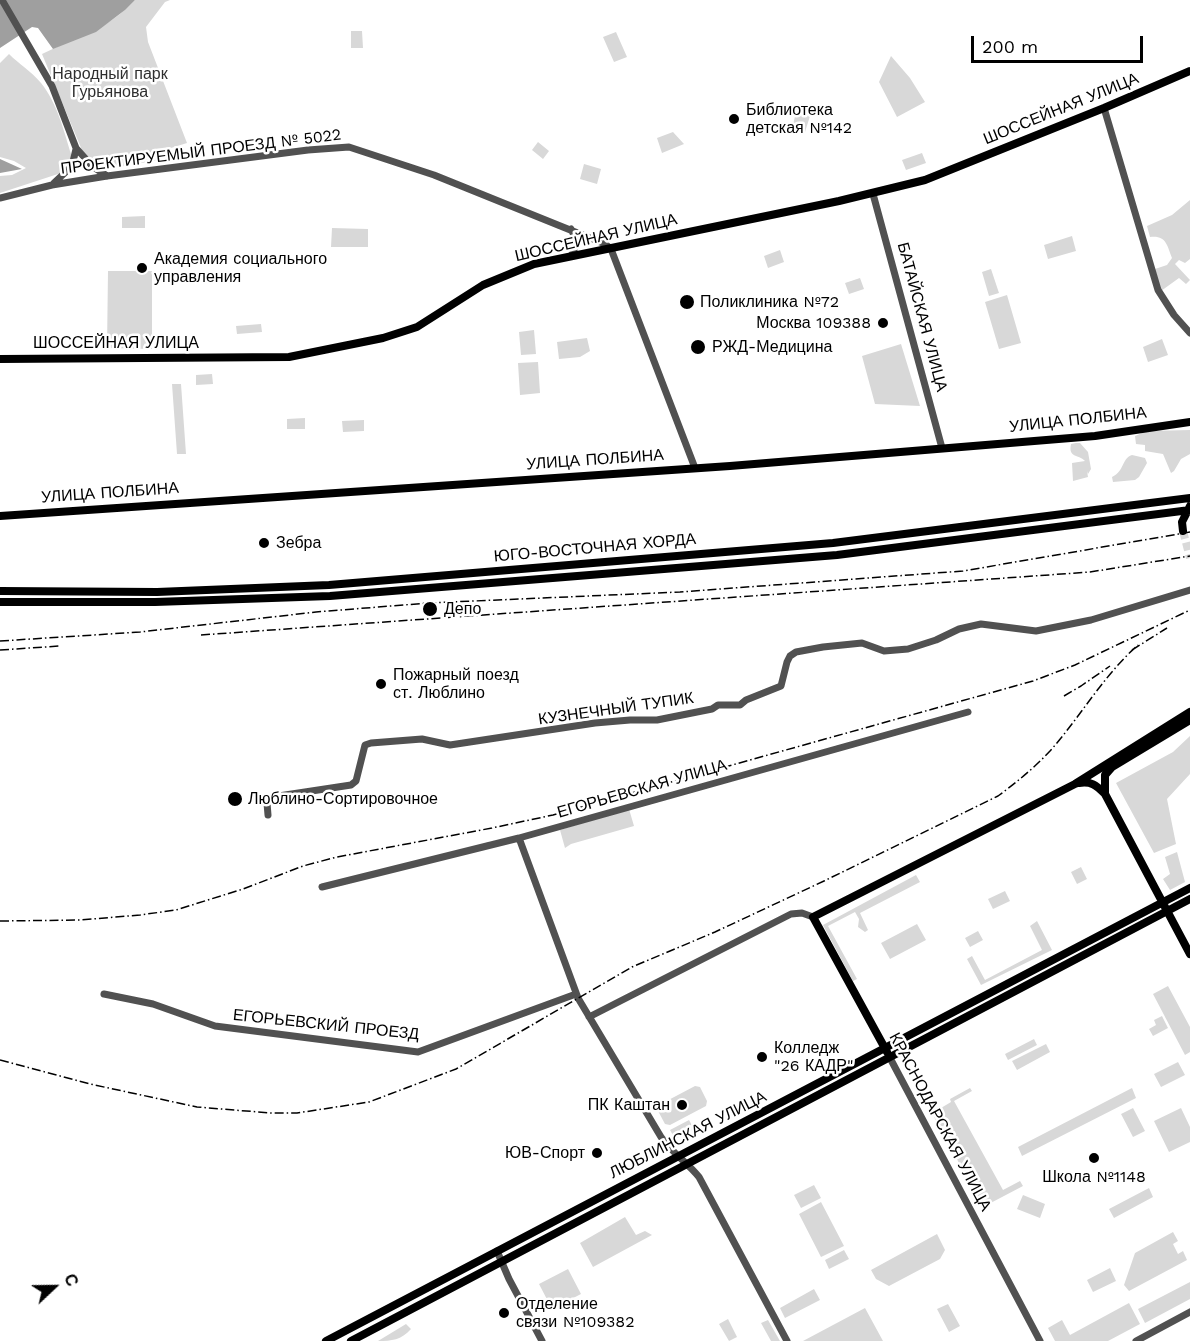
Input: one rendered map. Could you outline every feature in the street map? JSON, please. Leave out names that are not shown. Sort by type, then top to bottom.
[{"type":"main road","name":"ШОССЕЙНАЯ УЛИЦА","points":[[0,359],[289,357],[376,339],[417,327],[495,279],[534,264],[873,194],[925,180],[1104,108],[1190,70]]},
{"type":"main road","name":"УЛИЦА ПОЛБИНА","points":[[0,516],[695,468],[1095,436],[1190,422]]},
{"type":"main road","name":"ЮГО-ВОСТОЧНАЯ ХОРДА","points":[[0,591],[157,592],[329,585],[832,543],[1190,498]]},
{"type":"main road","name":"ЮГО-ВОСТОЧНАЯ ХОРДА","points":[[0,602],[155,602],[330,596],[837,555],[1190,508]]},
{"type":"main road","points":[[1183,526],[1190,508]]},
{"type":"main road","points":[[813,917],[1075,784],[1190,712]]},
{"type":"main road","points":[[1105,794],[1105,775],[1112,767],[1190,720]]},
{"type":"main road","points":[[1075,784],[1094,783],[1105,794],[1190,954]]},
{"type":"main road","name":"ЛЮБЛИНСКАЯ УЛИЦА","points":[[326,1341],[1190,888]]},
{"type":"main road","name":"ЛЮБЛИНСКАЯ УЛИЦА","points":[[351,1341],[1190,899]]},
{"type":"main road","name":"КРАСНОДАРСКАЯ УЛИЦА","points":[[813,917],[890,1058]]},
{"type":"street","points":[[2,0],[52,86],[76,148],[92,166],[107,176]]},
{"type":"street","points":[[1104,108],[1158,290],[1174,315],[1190,333]]},
{"type":"street","name":"ПРОЕКТИРУЕМЫЙ ПРОЕЗД № 5022","points":[[0,198],[52,184],[349,147],[434,176],[572,229],[611,249]]},
{"type":"street","points":[[52,184],[72,166],[76,148]]},
{"type":"street","name":"БАТАЙСКАЯ УЛИЦА","points":[[873,194],[942,448]]},
{"type":"street","points":[[571,256],[576,248],[572,229]]},
{"type":"street","points":[[611,249],[695,468]]},
{"type":"street","name":"КУЗНЕЧНЫЙ ТУПИК","points":[[268,815],[267,803],[273,797],[351,784],[356,781],[362,750],[365,745],[371,743],[422,739],[450,745],[595,723],[657,720],[712,709],[718,705],[740,705],[746,700],[782,686],[787,662],[796,652],[862,643],[885,651],[908,649],[936,640],[959,629],[981,624],[1036,631],[1091,620],[1190,590]]},
{"type":"street","name":"ЕГОРЬЕВСКАЯ УЛИЦА","points":[[322,887],[519,838],[968,712]]},
{"type":"street","points":[[519,838],[576,994],[659,1133],[678,1157],[688,1164],[699,1177],[787,1341]]},
{"type":"street","points":[[589,1017],[792,914],[802,913],[813,917]]},
{"type":"street","name":"ЕГОРЬЕВСКИЙ ПРОЕЗД","points":[[104,994],[153,1004],[214,1026],[418,1052],[576,994]]},
{"type":"street","name":"КРАСНОДАРСКАЯ УЛИЦА","points":[[890,1058],[1040,1341]]},
{"type":"street","points":[[497,1251],[542,1341]]},
{"type":"street","points":[[1136,1341],[1190,1312]]},
{"type":"green space","name":"Народный парк Гурьянова","points":[[135,0],[170,0],[165,2],[146,27],[148,42],[187,143],[171,148],[170,158],[113,168],[104,164],[98,166],[84,155],[42,54],[102,26],[114,19]]},
{"type":"green space","points":[[351,31],[362,31],[363,48],[351,48]]},
{"type":"green space","points":[[616,32],[627,57],[614,62],[603,37]]},
{"type":"green space","points":[[9,54],[47,91],[60,118],[72,157],[61,173],[0,193],[0,176],[12,175],[26,168],[0,157],[0,63]]},
{"type":"green space","points":[[891,56],[910,78],[925,102],[897,117],[879,82]]},
{"type":"green space","points":[[796,112],[810,116],[805,132],[792,129]]},
{"type":"green space","points":[[673,132],[684,144],[662,153],[657,138]]},
{"type":"green space","points":[[538,142],[549,151],[543,159],[532,150]]},
{"type":"green space","points":[[922,153],[926,163],[906,170],[902,160]]},
{"type":"green space","points":[[584,164],[601,169],[597,184],[580,179]]},
{"type":"green space","points":[[1190,200],[1190,259],[1185,263],[1179,260],[1175,264],[1190,280],[1186,284],[1179,278],[1161,291],[1155,269],[1167,265],[1172,258],[1163,239],[1150,237],[1147,226],[1172,215]]},
{"type":"green space","points":[[145,216],[145,228],[122,228],[122,217]]},
{"type":"green space","points":[[332,228],[368,229],[368,247],[331,247]]},
{"type":"green space","points":[[1072,236],[1076,251],[1048,259],[1044,245]]},
{"type":"green space","points":[[780,250],[784,262],[768,268],[764,256]]},
{"type":"green space","points":[[991,269],[999,293],[989,296],[982,272]]},
{"type":"green space","points":[[108,271],[152,271],[152,349],[107,348]]},
{"type":"green space","points":[[860,278],[864,289],[849,294],[845,283]]},
{"type":"green space","points":[[1007,295],[1021,343],[999,349],[985,302]]},
{"type":"green space","points":[[261,324],[262,332],[237,334],[236,326]]},
{"type":"green space","points":[[534,330],[536,354],[521,355],[519,332]]},
{"type":"green space","points":[[587,338],[590,351],[580,357],[559,359],[557,342]]},
{"type":"green space","points":[[1162,339],[1168,355],[1148,362],[1143,347]]},
{"type":"green space","points":[[901,344],[920,406],[875,404],[862,356]]},
{"type":"green space","points":[[538,362],[540,393],[520,395],[518,363]]},
{"type":"green space","points":[[212,374],[213,384],[196,385],[196,375]]},
{"type":"green space","points":[[172,384],[181,384],[186,454],[177,454]]},
{"type":"green space","points":[[305,418],[305,429],[287,429],[287,419]]},
{"type":"green space","points":[[364,420],[364,431],[343,432],[342,421]]},
{"type":"green space","points":[[1190,430],[1190,454],[1181,459],[1171,473],[1163,454],[1145,451],[1145,445],[1136,444],[1135,436],[1147,431]]},
{"type":"green space","points":[[1080,443],[1088,452],[1091,469],[1088,474],[1087,471],[1088,477],[1073,481],[1072,463],[1085,461],[1072,454],[1070,448],[1071,444]]},
{"type":"green space","points":[[1132,455],[1145,458],[1147,463],[1139,477],[1135,480],[1113,482],[1112,477],[1119,472],[1126,459]]},
{"type":"green space","points":[[1190,736],[1190,774],[1167,799],[1176,844],[1154,853],[1116,783],[1173,752]]},
{"type":"green space","points":[[629,809],[634,826],[571,844],[565,848],[560,830]]},
{"type":"green space","points":[[1177,852],[1185,882],[1170,890],[1163,879],[1170,874],[1165,857]]},
{"type":"green space","points":[[1081,867],[1087,879],[1077,884],[1071,872]]},
{"type":"green space","points":[[916,875],[920,882],[860,913],[868,930],[865,932],[858,927],[859,919],[855,912],[828,926],[857,979],[853,981],[823,925]]},
{"type":"green space","points":[[1005,891],[1010,901],[993,909],[988,899]]},
{"type":"green space","points":[[1037,921],[1052,950],[981,985],[967,959],[972,956],[985,980],[1042,950],[1030,926]]},
{"type":"green space","points":[[917,924],[926,940],[890,959],[881,943]]},
{"type":"green space","points":[[978,931],[983,940],[970,947],[965,938]]},
{"type":"green space","points":[[1168,986],[1190,1027],[1190,1052],[1185,1055],[1153,994]]},
{"type":"green space","points":[[1162,1016],[1168,1028],[1153,1036],[1149,1029],[1156,1025],[1154,1020]]},
{"type":"green space","points":[[1034,1039],[1037,1045],[1008,1060],[1005,1054]]},
{"type":"green space","points":[[1046,1044],[1050,1052],[1017,1070],[1012,1061]]},
{"type":"green space","points":[[1178,1062],[1185,1075],[1161,1087],[1154,1074]]},
{"type":"green space","name":"ПК Каштан","points":[[695,1086],[700,1087],[707,1101],[706,1106],[670,1125],[665,1124],[657,1109],[659,1105]]},
{"type":"green space","points":[[970,1088],[972,1091],[954,1101],[1003,1190],[1020,1181],[1023,1186],[983,1207],[934,1117],[940,1113],[942,1117],[945,1116],[941,1108],[951,1102],[950,1099]]},
{"type":"green space","points":[[1132,1088],[1136,1098],[1022,1156],[1018,1147]]},
{"type":"green space","points":[[1133,1108],[1145,1131],[1133,1137],[1121,1114]]},
{"type":"green space","points":[[1181,1108],[1190,1127],[1190,1142],[1169,1152],[1154,1121]]},
{"type":"green space","points":[[689,1120],[694,1129],[675,1139],[670,1130]]},
{"type":"green space","points":[[814,1185],[821,1198],[801,1208],[794,1195]]},
{"type":"green space","points":[[1149,1188],[1153,1197],[1114,1218],[1109,1209]]},
{"type":"green space","points":[[1023,1195],[1045,1204],[1040,1218],[1017,1209]]},
{"type":"green space","points":[[821,1202],[844,1246],[821,1257],[799,1214]]},
{"type":"green space","points":[[625,1217],[636,1235],[645,1231],[652,1235],[593,1267],[580,1243]]},
{"type":"green space","points":[[1173,1232],[1178,1241],[1173,1244],[1178,1254],[1183,1251],[1187,1260],[1129,1291],[1124,1285],[1135,1253]]},
{"type":"green space","points":[[937,1234],[945,1250],[940,1259],[889,1286],[876,1279],[871,1270]]},
{"type":"green space","points":[[844,1250],[849,1259],[829,1269],[825,1260]]},
{"type":"green space","points":[[1110,1268],[1116,1281],[1093,1292],[1087,1280]]},
{"type":"green space","points":[[568,1269],[581,1294],[552,1309],[539,1284]]},
{"type":"green space","points":[[1190,1282],[1190,1299],[1145,1323],[1138,1309]]},
{"type":"green space","points":[[814,1289],[820,1300],[785,1318],[780,1308]]},
{"type":"green space","points":[[1129,1303],[1140,1324],[1108,1341],[1055,1341],[1048,1328],[1062,1320],[1070,1335]]},
{"type":"green space","points":[[948,1304],[960,1326],[949,1332],[937,1309]]},
{"type":"green space","points":[[865,1308],[883,1341],[803,1341]]},
{"type":"green space","points":[[728,1319],[737,1337],[729,1341],[719,1324]]},
{"type":"green space","points":[[768,1320],[780,1341],[771,1341],[761,1323]]},
{"type":"green space","points":[[406,1324],[411,1329],[404,1336],[378,1341]]},
{"type":"shaded area","points":[[0,0],[135,0],[96,32],[53,49],[38,28],[32,27],[0,48]]},
{"type":"shaded area","points":[[0,159],[22,169],[0,173]]},
{"type":"tunnel","points":[[1183,531],[1190,558]]},
{"type":"railway","points":[[0,641],[140,632],[316,612],[428,603],[680,592],[963,571],[1190,532]]},
{"type":"railway","points":[[201,635],[1090,572],[1190,556]]},
{"type":"railway","points":[[0,921],[80,920],[176,910],[243,889],[303,866],[337,857],[553,815],[1033,681],[1075,665],[1190,610]]},
{"type":"railway","points":[[1132,650],[1167,628]]},
{"type":"railway","points":[[0,1060],[90,1084],[197,1107],[297,1113],[369,1102],[456,1069],[632,967],[715,932],[998,796],[1050,751],[1103,683],[1138,645]]},
{"type":"railway","points":[[0,650],[60,646]]},
{"type":"railway","points":[[1064,696],[1110,666]]},
{"type":"place","name":"Библиотека детская №142","points":[[734,119]]},
{"type":"place","name":"Академия социального управления","points":[[142,268]]},
{"type":"place","name":"Поликлиника №72","points":[[687,302]]},
{"type":"place","name":"Москва 109388","points":[[883,323]]},
{"type":"place","name":"РЖД-Медицина","points":[[698,347]]},
{"type":"place","name":"Зебра","points":[[264,543]]},
{"type":"place","name":"Депо","points":[[430,609]]},
{"type":"place","name":"Пожарный поезд ст. Люблино","points":[[381,684]]},
{"type":"place","name":"Люблино-Сортировочное","points":[[235,799]]},
{"type":"place","name":"Колледж \"26 КАДР\"","points":[[762,1057]]},
{"type":"place","name":"ПК Каштан","points":[[682,1105]]},
{"type":"place","name":"ЮВ-Спорт","points":[[597,1153]]},
{"type":"place","name":"Школа №1148","points":[[1094,1158]]},
{"type":"place","name":"Отделение связи №109382","points":[[504,1313]]}]
